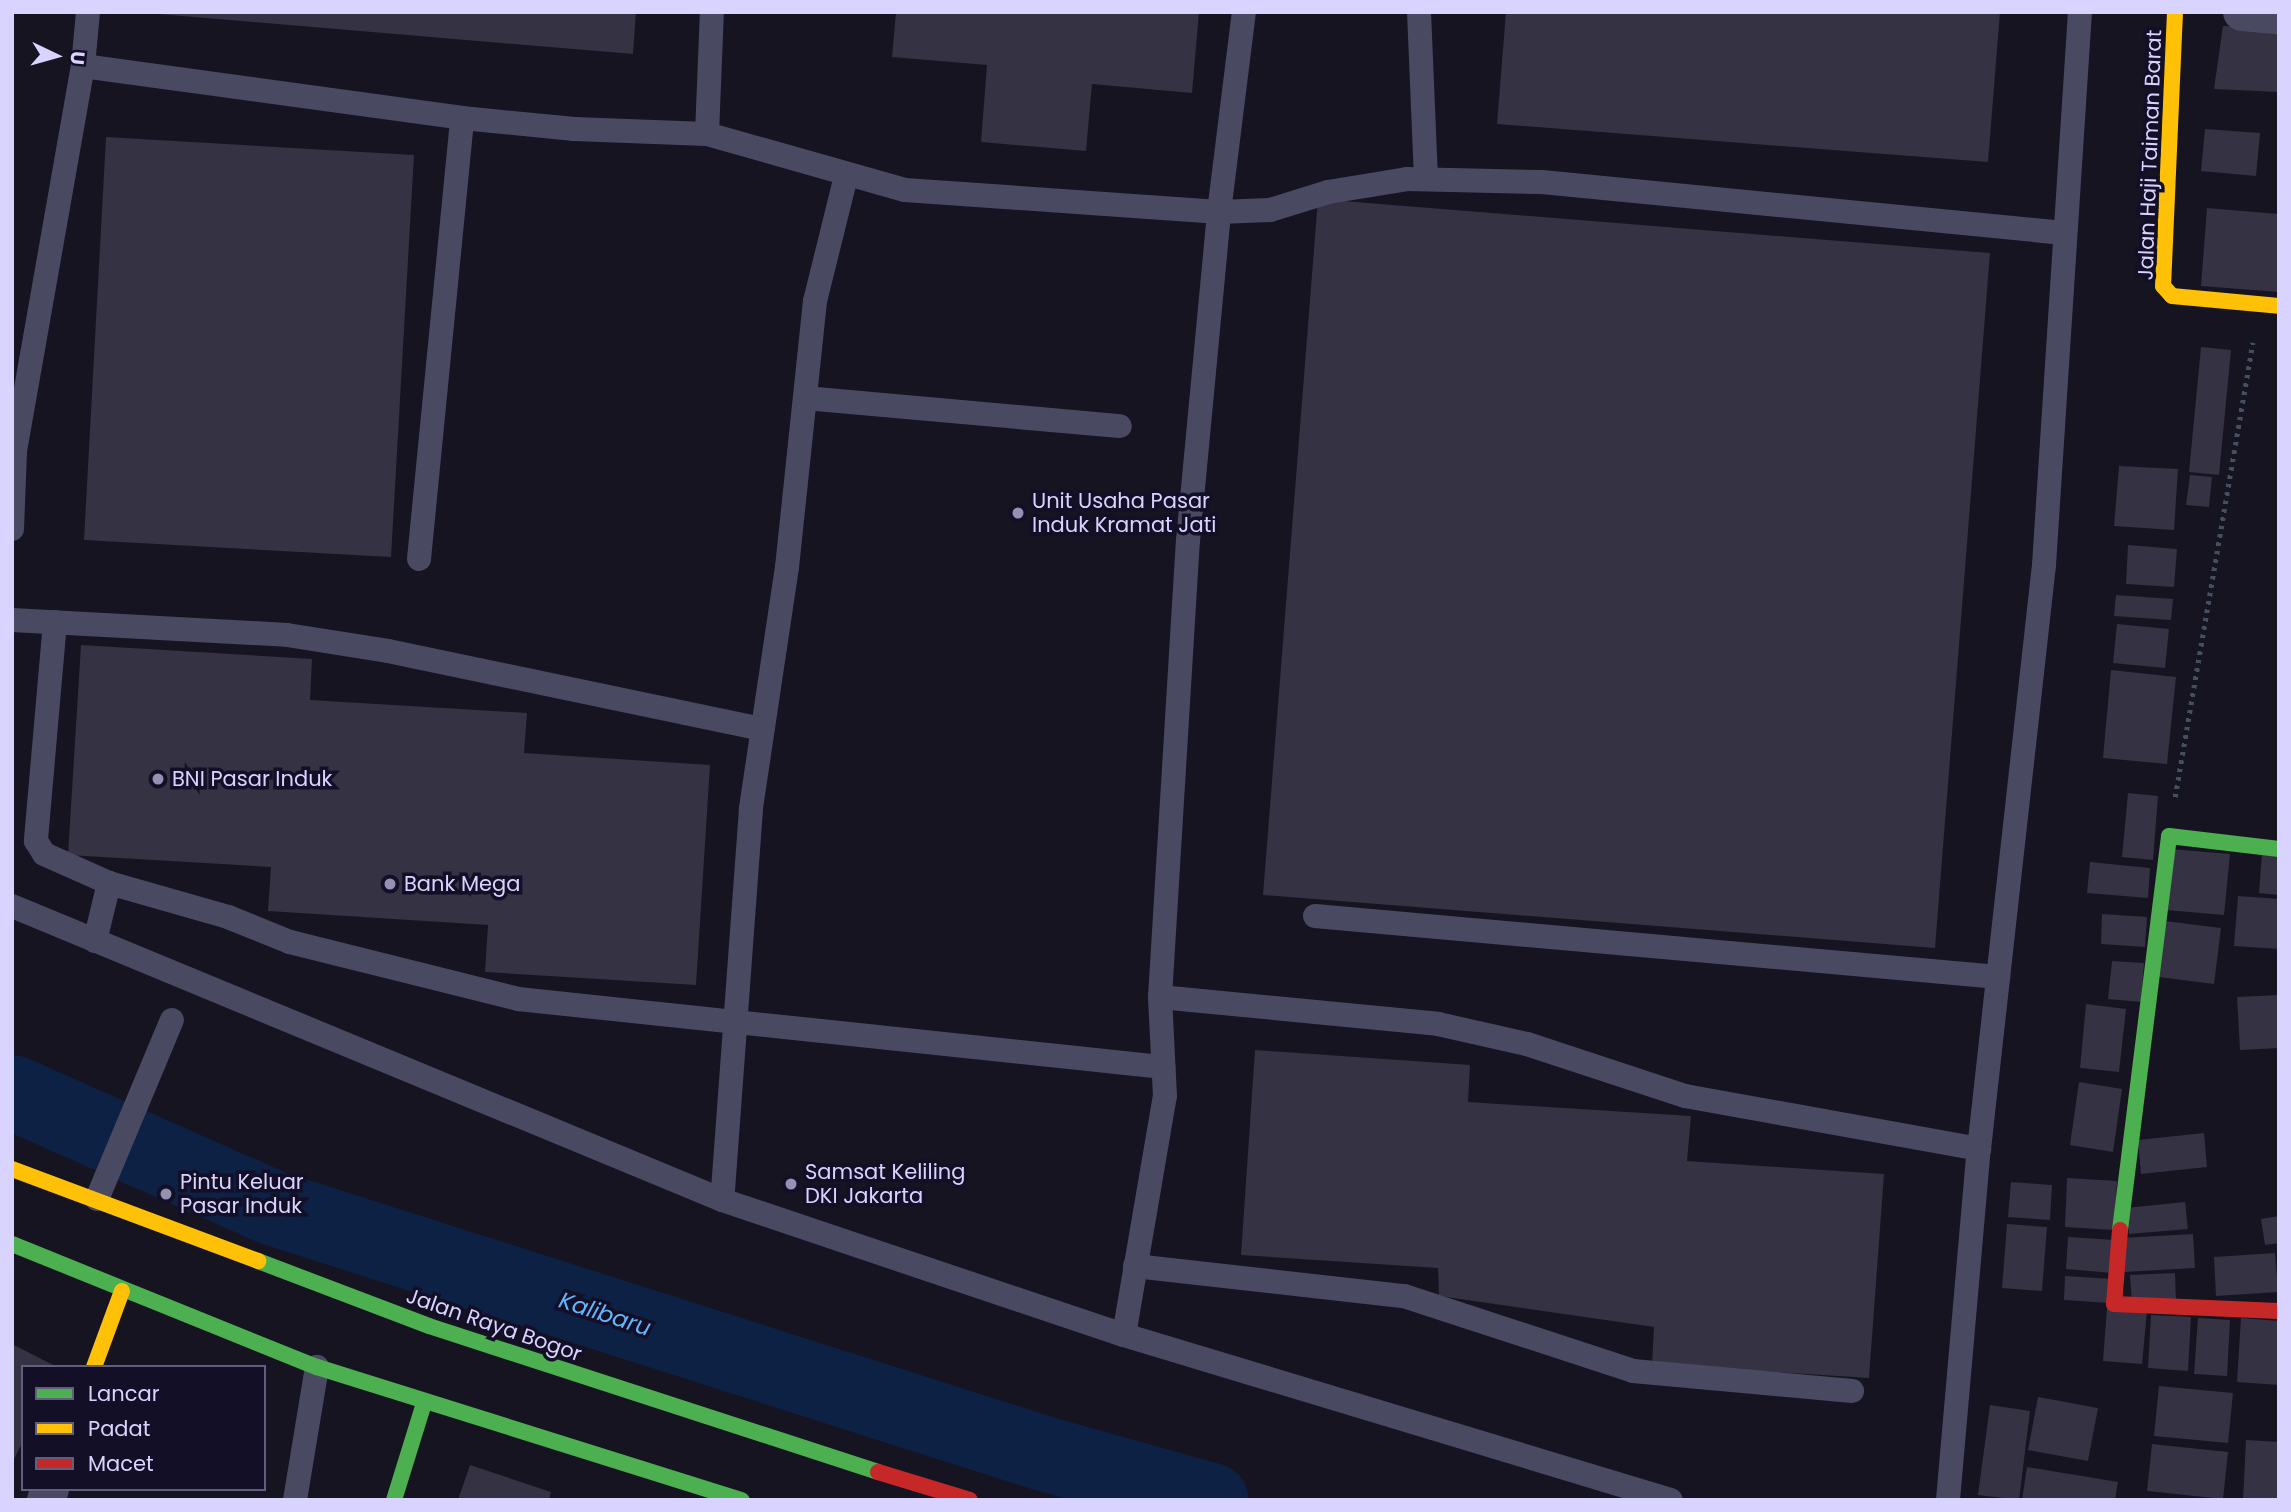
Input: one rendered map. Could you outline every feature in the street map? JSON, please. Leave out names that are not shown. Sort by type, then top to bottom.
[{"type":"main road","name":"Jalan Haji Taiman Barat","points":[[2175,12],[2163,286],[2172,296],[2260,304]]},
{"type":"main road","points":[[2260,304],[2279,306]]},
{"type":"main road","points":[[2279,849],[2169,836],[2123,1190],[2114,1304],[2279,1311]]},
{"type":"main road","name":"Jalan Raya Bogor","points":[[12,1169],[429,1326],[771,1440],[970,1500]]},
{"type":"main road","points":[[12,1244],[122,1291],[317,1367],[680,1491],[742,1500]]},
{"type":"main road","points":[[95,1365],[122,1291]]},
{"type":"main road","points":[[394,1500],[424,1403]]},
{"type":"street","points":[[2242,12],[2279,15]]},
{"type":"lane","points":[[12,529],[15,451],[83,66],[88,12]]},
{"type":"lane","points":[[707,134],[712,12]]},
{"type":"lane","points":[[1124,1335],[1165,1096],[1160,997],[1188,541],[1219,212],[1244,12]]},
{"type":"lane","points":[[1419,12],[1426,178]]},
{"type":"lane","points":[[1948,1500],[1979,1149],[2044,565],[2080,12]]},
{"type":"lane","points":[[83,66],[462,118],[574,129],[707,134],[846,176],[905,190],[1219,212],[1270,210],[1328,192],[1426,178],[1542,182],[2064,233]]},
{"type":"lane","points":[[419,559],[462,118]]},
{"type":"lane","points":[[722,1200],[751,809],[787,567],[815,301],[846,176]]},
{"type":"lane","points":[[805,398],[1120,426]]},
{"type":"lane","points":[[12,620],[287,635],[388,651],[762,729]]},
{"type":"lane","points":[[55,622],[36,841],[44,854],[109,883],[228,917],[290,942],[518,999],[607,1011],[734,1020],[1163,1067]]},
{"type":"lane","points":[[95,941],[109,883]]},
{"type":"lane","points":[[12,906],[722,1200],[1124,1335],[1671,1500]]},
{"type":"lane","points":[[1315,916],[1998,977]]},
{"type":"lane","points":[[1160,997],[1438,1024],[1527,1044],[1685,1096],[1979,1149]]},
{"type":"lane","points":[[97,1199],[172,1020]]},
{"type":"lane","points":[[1135,1266],[1404,1296],[1633,1371],[1852,1391]]},
{"type":"lane","points":[[295,1500],[317,1367]]},
{"type":"path","points":[[2169,836],[2260,304]]},
{"type":"building","points":[[135,12],[636,12],[633,54]]},
{"type":"building","points":[[896,12],[1199,12],[1192,93],[1092,84],[1086,151],[981,142],[987,65],[892,57]]},
{"type":"building","points":[[1506,12],[2000,12],[1988,162],[1497,124]]},
{"type":"building","points":[[2223,26],[2279,28],[2279,92],[2214,89]]},
{"type":"building","points":[[2205,129],[2260,133],[2256,176],[2201,171]]},
{"type":"building","points":[[106,137],[414,155],[391,557],[84,540]]},
{"type":"building","points":[[1318,199],[1990,253],[1935,948],[1263,895]]},
{"type":"building","points":[[2207,208],[2279,214],[2279,292],[2201,286]]},
{"type":"building","points":[[2201,347],[2231,350],[2219,475],[2189,472]]},
{"type":"building","points":[[2119,466],[2178,469],[2174,530],[2114,526]]},
{"type":"building","points":[[2190,475],[2212,477],[2209,507],[2186,505]]},
{"type":"building","points":[[2128,545],[2177,549],[2174,587],[2126,584]]},
{"type":"building","points":[[2116,595],[2173,599],[2171,620],[2114,616]]},
{"type":"building","points":[[2117,624],[2169,629],[2165,668],[2113,663]]},
{"type":"building","points":[[81,645],[312,659],[310,700],[527,713],[524,753],[710,765],[696,985],[485,972],[488,925],[268,911],[271,867],[68,855]]},
{"type":"building","points":[[2111,670],[2176,677],[2167,764],[2103,758]]},
{"type":"building","points":[[2128,793],[2158,796],[2153,860],[2122,857]]},
{"type":"building","points":[[2171,849],[2230,854],[2224,915],[2166,910]]},
{"type":"building","points":[[2262,854],[2279,855],[2279,895],[2259,893]]},
{"type":"building","points":[[2090,862],[2150,868],[2148,898],[2087,893]]},
{"type":"building","points":[[2238,896],[2279,899],[2279,949],[2234,946]]},
{"type":"building","points":[[2102,914],[2147,917],[2145,947],[2101,944]]},
{"type":"building","points":[[2165,921],[2221,928],[2214,984],[2158,977]]},
{"type":"building","points":[[2112,961],[2144,963],[2141,1002],[2108,999]]},
{"type":"building","points":[[2279,995],[2279,1048],[2240,1050],[2237,997]]},
{"type":"building","points":[[2086,1004],[2126,1009],[2119,1072],[2080,1068]]},
{"type":"building","points":[[1255,1050],[1470,1065],[1468,1102],[1691,1116],[1687,1161],[1884,1174],[1869,1378],[1652,1364],[1654,1327],[1439,1296],[1438,1268],[1241,1255]]},
{"type":"building","points":[[2079,1082],[2122,1089],[2113,1152],[2070,1145]]},
{"type":"building","points":[[2204,1133],[2207,1167],[2141,1174],[2138,1140]]},
{"type":"building","points":[[2067,1178],[2117,1181],[2114,1230],[2065,1227]]},
{"type":"building","points":[[2011,1182],[2052,1185],[2050,1220],[2008,1217]]},
{"type":"building","points":[[2185,1202],[2188,1229],[2129,1234],[2126,1208]]},
{"type":"building","points":[[2279,1216],[2279,1243],[2265,1245],[2261,1219]]},
{"type":"building","points":[[2007,1224],[2047,1227],[2042,1291],[2002,1288]]},
{"type":"building","points":[[2193,1234],[2195,1268],[2124,1272],[2122,1238]]},
{"type":"building","points":[[2068,1237],[2115,1240],[2112,1273],[2066,1269]]},
{"type":"building","points":[[2275,1253],[2278,1292],[2216,1296],[2214,1257]]},
{"type":"building","points":[[2175,1273],[2176,1302],[2132,1304],[2130,1275]]},
{"type":"building","points":[[2065,1276],[2112,1279],[2110,1303],[2064,1300]]},
{"type":"building","points":[[2107,1308],[2147,1311],[2142,1364],[2103,1361]]},
{"type":"building","points":[[2151,1315],[2191,1317],[2188,1371],[2148,1368]]},
{"type":"building","points":[[2198,1318],[2230,1320],[2227,1376],[2194,1374]]},
{"type":"building","points":[[2241,1318],[2279,1321],[2279,1385],[2237,1382]]},
{"type":"building","points":[[12,1344],[53,1365],[21,1365],[21,1445],[12,1463]]},
{"type":"building","points":[[2159,1386],[2233,1393],[2228,1443],[2154,1436]]},
{"type":"building","points":[[2038,1397],[2098,1408],[2088,1461],[2028,1450]]},
{"type":"building","points":[[1990,1405],[2030,1411],[2019,1500],[1978,1495]]},
{"type":"building","points":[[2246,1440],[2279,1442],[2279,1500],[2243,1500]]},
{"type":"building","points":[[2152,1444],[2228,1452],[2223,1499],[2147,1491]]},
{"type":"building","points":[[470,1465],[551,1492],[549,1500],[458,1500]]},
{"type":"building","points":[[2027,1467],[2118,1482],[2115,1500],[2022,1500]]},
{"type":"waterway","name":"Kalibaru","points":[[12,1092],[274,1208],[1043,1453],[1211,1500]]},
{"type":"traffic: fast","points":[[2120,1230],[2169,836],[2279,849]]},
{"type":"traffic: fast","points":[[12,1244],[317,1367],[742,1500]]},
{"type":"traffic: fast","points":[[258,1261],[429,1326],[878,1472]]},
{"type":"traffic: fast","points":[[394,1500],[424,1403]]},
{"type":"traffic: slow","points":[[2175,12],[2163,286],[2172,296],[2279,306]]},
{"type":"traffic: slow","points":[[12,1169],[258,1261]]},
{"type":"traffic: slow","points":[[95,1365],[122,1291]]},
{"type":"traffic: jam","points":[[2120,1230],[2114,1304],[2279,1311]]},
{"type":"traffic: jam","points":[[878,1472],[970,1500]]},
{"type":"place","name":"Unit Usaha Pasar Induk Kramat Jati","points":[[1018,513]]},
{"type":"place","name":"BNI Pasar Induk","points":[[158,779]]},
{"type":"place","name":"Bank Mega","points":[[390,884]]},
{"type":"place","name":"Samsat Keliling DKI Jakarta","points":[[791,1184]]},
{"type":"place","name":"Pintu Keluar Pasar Induk","points":[[166,1194]]}]
